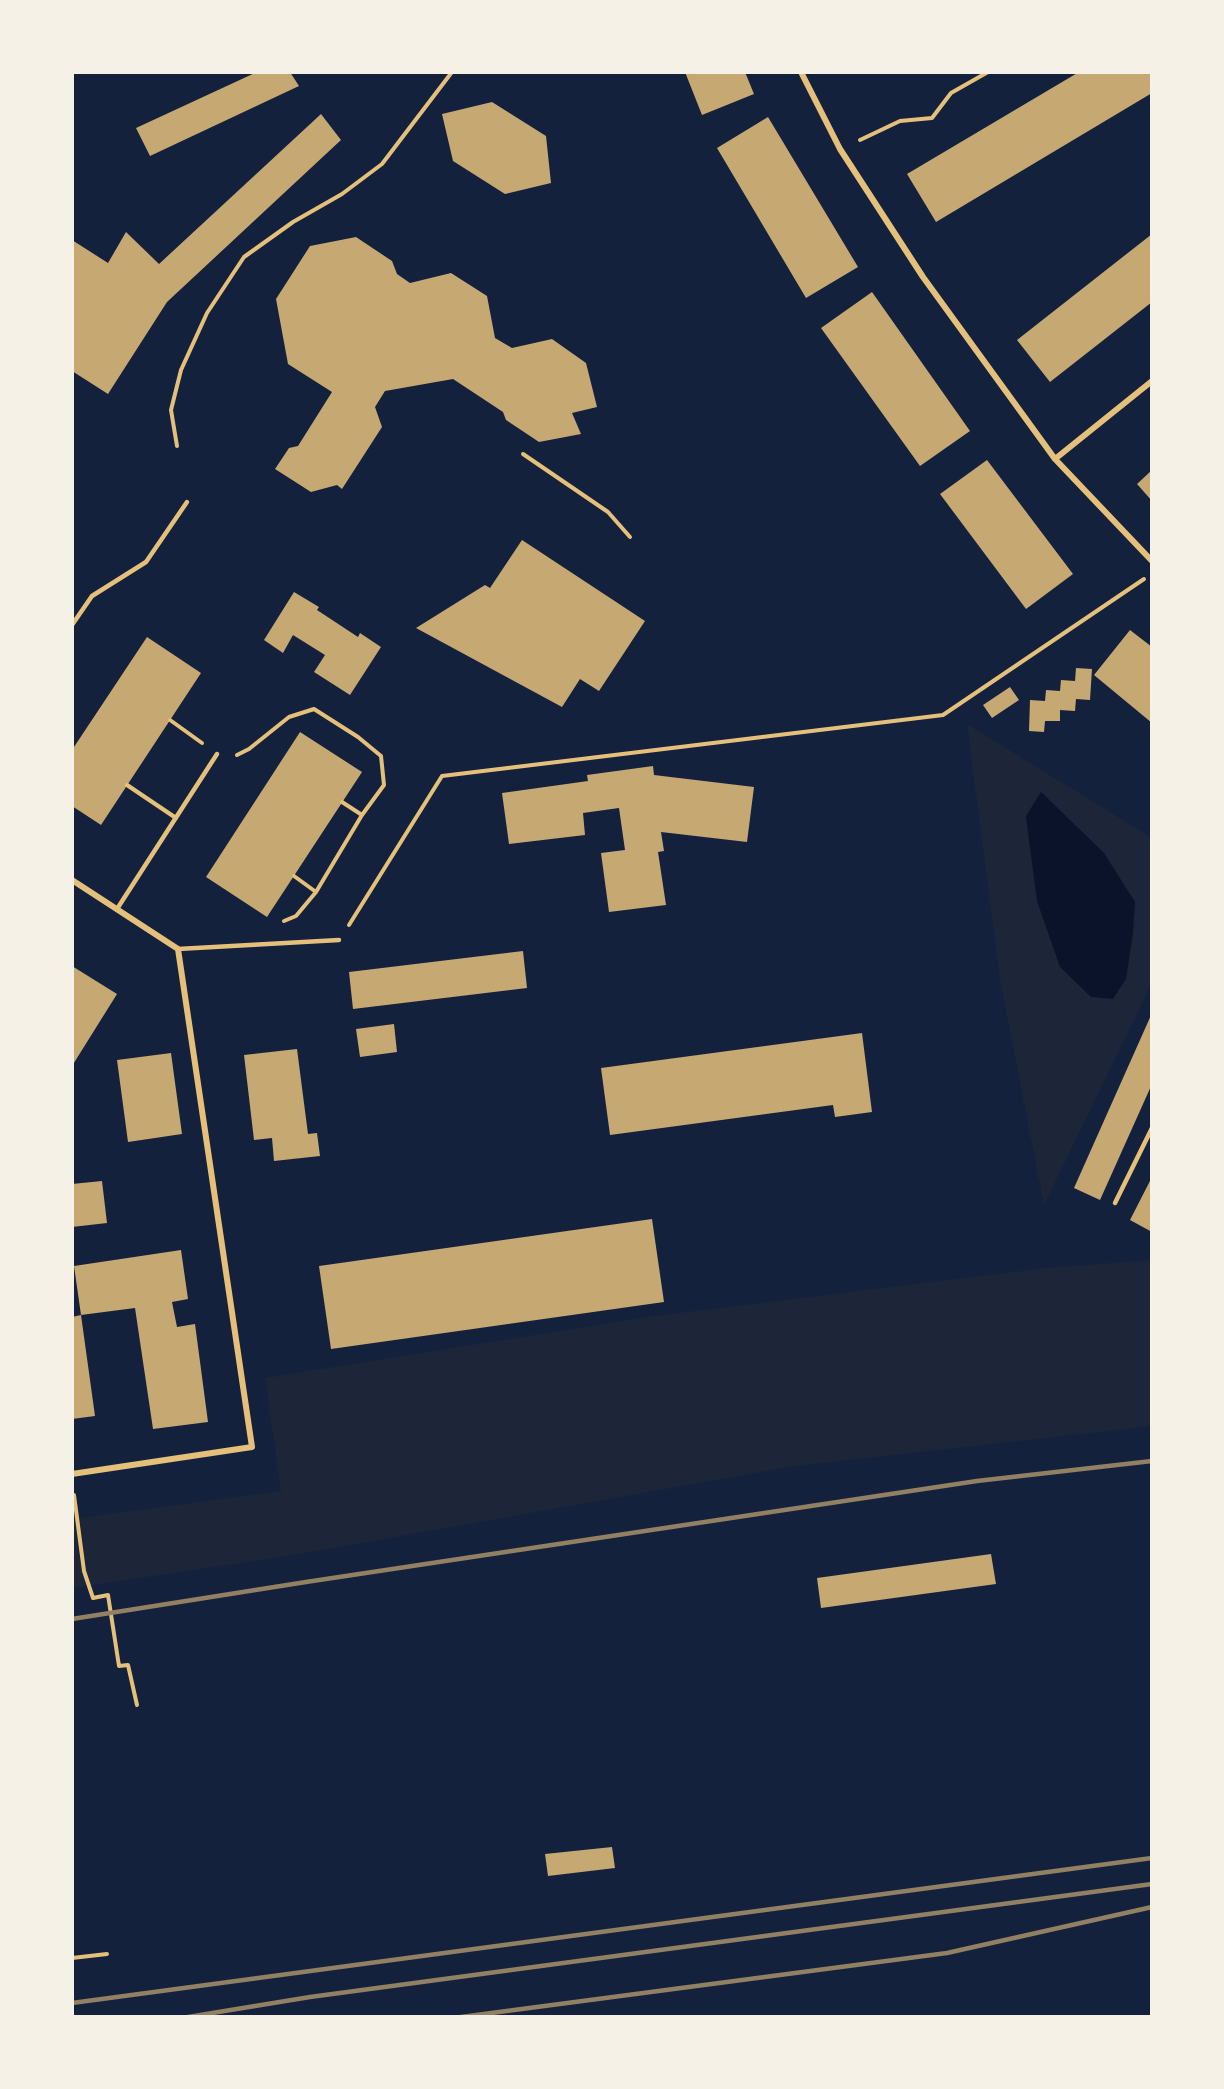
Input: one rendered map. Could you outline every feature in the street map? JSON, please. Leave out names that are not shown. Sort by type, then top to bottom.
[{"type":"street","points":[[801,72],[840,149],[923,277],[1055,459],[1152,561]]},
{"type":"street","points":[[1055,459],[1152,381]]},
{"type":"street","points":[[72,880],[178,949],[252,1447],[72,1474]]},
{"type":"lane","points":[[72,625],[92,596],[146,562],[187,502]]},
{"type":"lane","points":[[117,909],[217,754]]},
{"type":"lane","points":[[127,785],[176,818]]},
{"type":"lane","points":[[178,949],[339,940]]},
{"type":"lane","points":[[1115,1203],[1152,1128]]},
{"type":"path","points":[[177,446],[171,410],[182,370],[207,313],[244,257],[293,222],[342,194],[382,165],[452,72]]},
{"type":"path","points":[[840,149],[900,121],[932,118],[951,93],[988,72]]},
{"type":"path","points":[[523,454],[608,512],[630,537]]},
{"type":"path","points":[[339,940],[442,776],[943,715],[1152,574]]},
{"type":"path","points":[[170,720],[227,759],[249,749],[289,717],[314,709],[358,737],[381,756],[384,785],[362,815],[316,892],[296,916],[276,924]]},
{"type":"path","points":[[342,802],[362,815]]},
{"type":"path","points":[[294,876],[316,892]]},
{"type":"path","points":[[74,1493],[84,1571],[93,1598],[108,1595],[119,1666],[128,1665],[137,1705]]},
{"type":"path","points":[[72,1924],[72,1929]]},
{"type":"path","points":[[72,1958],[107,1954]]},
{"type":"shaded area","points":[[967,724],[1152,838],[1152,983],[1044,1205],[1000,979]],"holes":[[[1041,792],[1104,853],[1037,901],[1026,817]]]},
{"type":"shaded area","points":[[1041,792],[1104,853],[1135,902],[1126,979],[1113,999],[1091,997],[1060,967],[1037,901],[1026,816]]},
{"type":"shaded area","points":[[1152,1260],[1152,1426],[795,1466],[288,1556],[72,1588],[72,1519],[281,1491],[265,1378],[654,1316],[1047,1268]]},
{"type":"building","points":[[257,72],[290,72],[299,86],[150,156],[136,128]]},
{"type":"building","points":[[685,72],[745,72],[754,94],[702,115]]},
{"type":"building","points":[[1079,72],[1152,72],[1152,93],[936,222],[907,174]]},
{"type":"building","points":[[492,102],[546,136],[551,183],[505,194],[453,161],[442,114]]},
{"type":"building","points":[[321,114],[341,140],[167,302],[108,394],[72,371],[72,240],[108,263],[126,232],[159,264]]},
{"type":"building","points":[[768,117],[858,267],[806,298],[717,148]]},
{"type":"building","points":[[1152,234],[1152,302],[1050,382],[1017,340]]},
{"type":"building","points":[[356,237],[392,261],[397,274],[410,283],[451,273],[487,296],[495,338],[512,348],[552,339],[586,363],[597,407],[572,413],[581,434],[539,442],[506,420],[503,412],[453,379],[385,391],[375,407],[382,427],[342,489],[337,485],[311,492],[275,469],[289,448],[298,446],[332,392],[288,364],[276,299],[310,246]]},
{"type":"building","points":[[872,292],[970,431],[920,466],[821,328]]},
{"type":"building","points":[[987,460],[1073,574],[1026,609],[940,494]]},
{"type":"building","points":[[1152,470],[1152,501],[1137,484]]},
{"type":"building","points":[[522,540],[645,621],[599,691],[580,679],[562,707],[416,628],[485,585],[490,588]]},
{"type":"building","points":[[294,592],[319,607],[317,610],[358,637],[360,633],[381,647],[350,695],[314,672],[325,655],[293,635],[283,653],[264,640]]},
{"type":"building","points":[[1130,630],[1152,647],[1152,723],[1094,675]]},
{"type":"building","points":[[147,637],[201,673],[101,825],[72,806],[72,750]]},
{"type":"building","points":[[1076,668],[1092,669],[1090,700],[1076,699],[1075,711],[1060,710],[1060,721],[1045,721],[1044,732],[1029,731],[1030,700],[1045,701],[1046,690],[1060,691],[1061,680],[1075,681]]},
{"type":"building","points":[[1010,687],[1019,700],[992,718],[983,705]]},
{"type":"building","points":[[300,732],[362,772],[267,917],[206,877]]},
{"type":"building","points":[[653,766],[654,775],[754,787],[747,842],[661,832],[664,851],[658,852],[666,905],[609,912],[601,853],[625,850],[619,808],[583,813],[585,835],[509,844],[502,793],[588,781],[587,775]]},
{"type":"building","points":[[523,951],[527,988],[353,1009],[349,972]]},
{"type":"building","points":[[72,966],[117,994],[72,1066]]},
{"type":"building","points":[[1152,1013],[1152,1084],[1100,1200],[1074,1188]]},
{"type":"building","points":[[394,1024],[397,1052],[360,1057],[356,1029]]},
{"type":"building","points":[[862,1033],[872,1112],[835,1117],[833,1105],[610,1135],[601,1068]]},
{"type":"building","points":[[297,1049],[308,1134],[317,1133],[320,1156],[274,1161],[272,1138],[254,1140],[244,1055]]},
{"type":"building","points":[[171,1053],[182,1134],[128,1142],[117,1060]]},
{"type":"building","points":[[1152,1177],[1152,1232],[1130,1220]]},
{"type":"building","points":[[102,1181],[107,1223],[72,1227],[72,1184]]},
{"type":"building","points":[[652,1219],[664,1302],[331,1349],[319,1266]]},
{"type":"building","points":[[181,1250],[188,1299],[172,1302],[177,1327],[195,1324],[208,1422],[153,1429],[135,1308],[81,1315],[74,1266]]},
{"type":"building","points":[[81,1315],[95,1416],[72,1419],[72,1317]]},
{"type":"building","points":[[991,1554],[996,1584],[821,1608],[817,1578]]},
{"type":"building","points":[[612,1847],[615,1868],[548,1876],[545,1854]]},
{"type":"railway","points":[[72,1619],[977,1481],[1152,1461]]},
{"type":"railway","points":[[72,2003],[1152,1858]]},
{"type":"railway","points":[[188,2017],[310,1997],[1152,1884]]},
{"type":"railway","points":[[461,2017],[947,1953],[1152,1907]]}]
